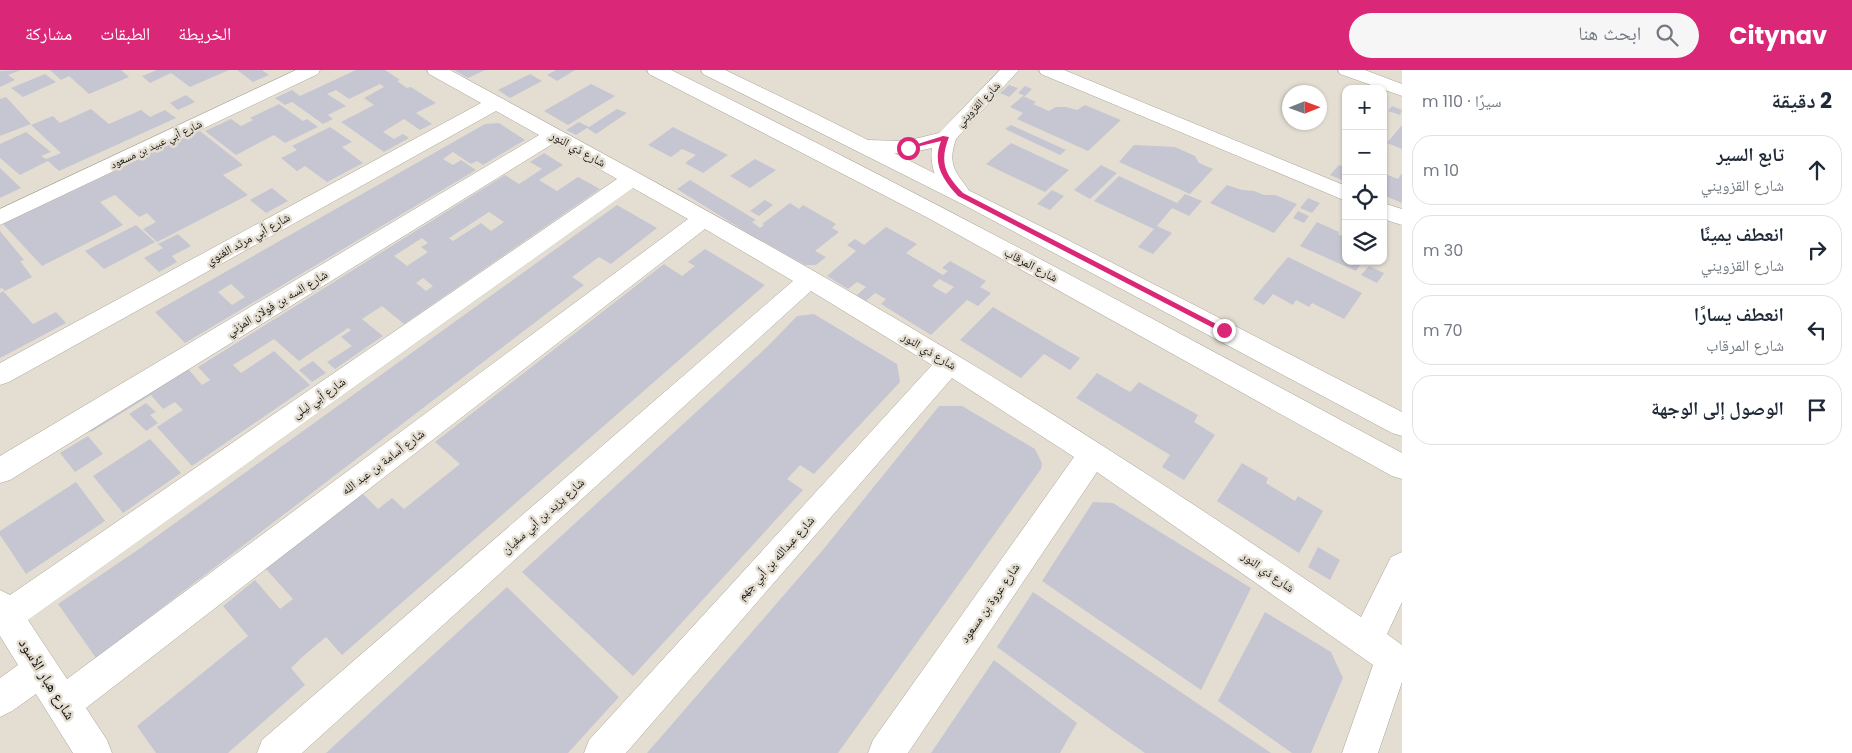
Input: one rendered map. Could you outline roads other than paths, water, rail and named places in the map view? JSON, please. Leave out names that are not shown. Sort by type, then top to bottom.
[{"type":"street","name":"شارع أبي عبيد بن مسعود","points":[[0,218],[312,70]]},
{"type":"street","name":"شارع ذي النور","points":[[436,70],[810,279],[950,363],[1093,454],[1387,654]]},
{"type":"street","name":"شارع المرقاب","points":[[656,70],[836,161],[994,245],[1402,467]]},
{"type":"street","points":[[710,70],[961,195],[1402,425]]},
{"type":"street","name":"شارع القزويني","points":[[961,195],[948,181],[941,165],[940,151],[946,137],[1010,70]]},
{"type":"street","points":[[1048,70],[1342,192]]},
{"type":"street","points":[[1347,70],[1402,90]]},
{"type":"street","name":"شارع أبي مرثد الغنوي","points":[[0,375],[496,103]]},
{"type":"street","name":"شارع السه بن فولان المزني","points":[[0,471],[553,135]]},
{"type":"street","name":"شارع القزويني","points":[[865,146],[908,148],[928,144],[946,137]]},
{"type":"street","name":"شارع أبي ليلى","points":[[3,611],[632,179]]},
{"type":"street","points":[[1387,212],[1402,218]]},
{"type":"street","name":"شارع أسامة بن عبد الله","points":[[63,704],[703,219]]},
{"type":"street","name":"شارع يزيد بن أبي سفيان","points":[[275,753],[810,279]]},
{"type":"street","name":"شارع عبدالله بن أبي جهم","points":[[602,753],[950,363]]},
{"type":"street","name":"شارع عروة بن مسعود","points":[[886,753],[1093,454]]},
{"type":"street","points":[[1360,753],[1387,654],[1402,567]]},
{"type":"street","name":"شارع هبار الأسود","points":[[3,611],[94,753]]},
{"type":"street","points":[[0,699],[40,669]]}]
